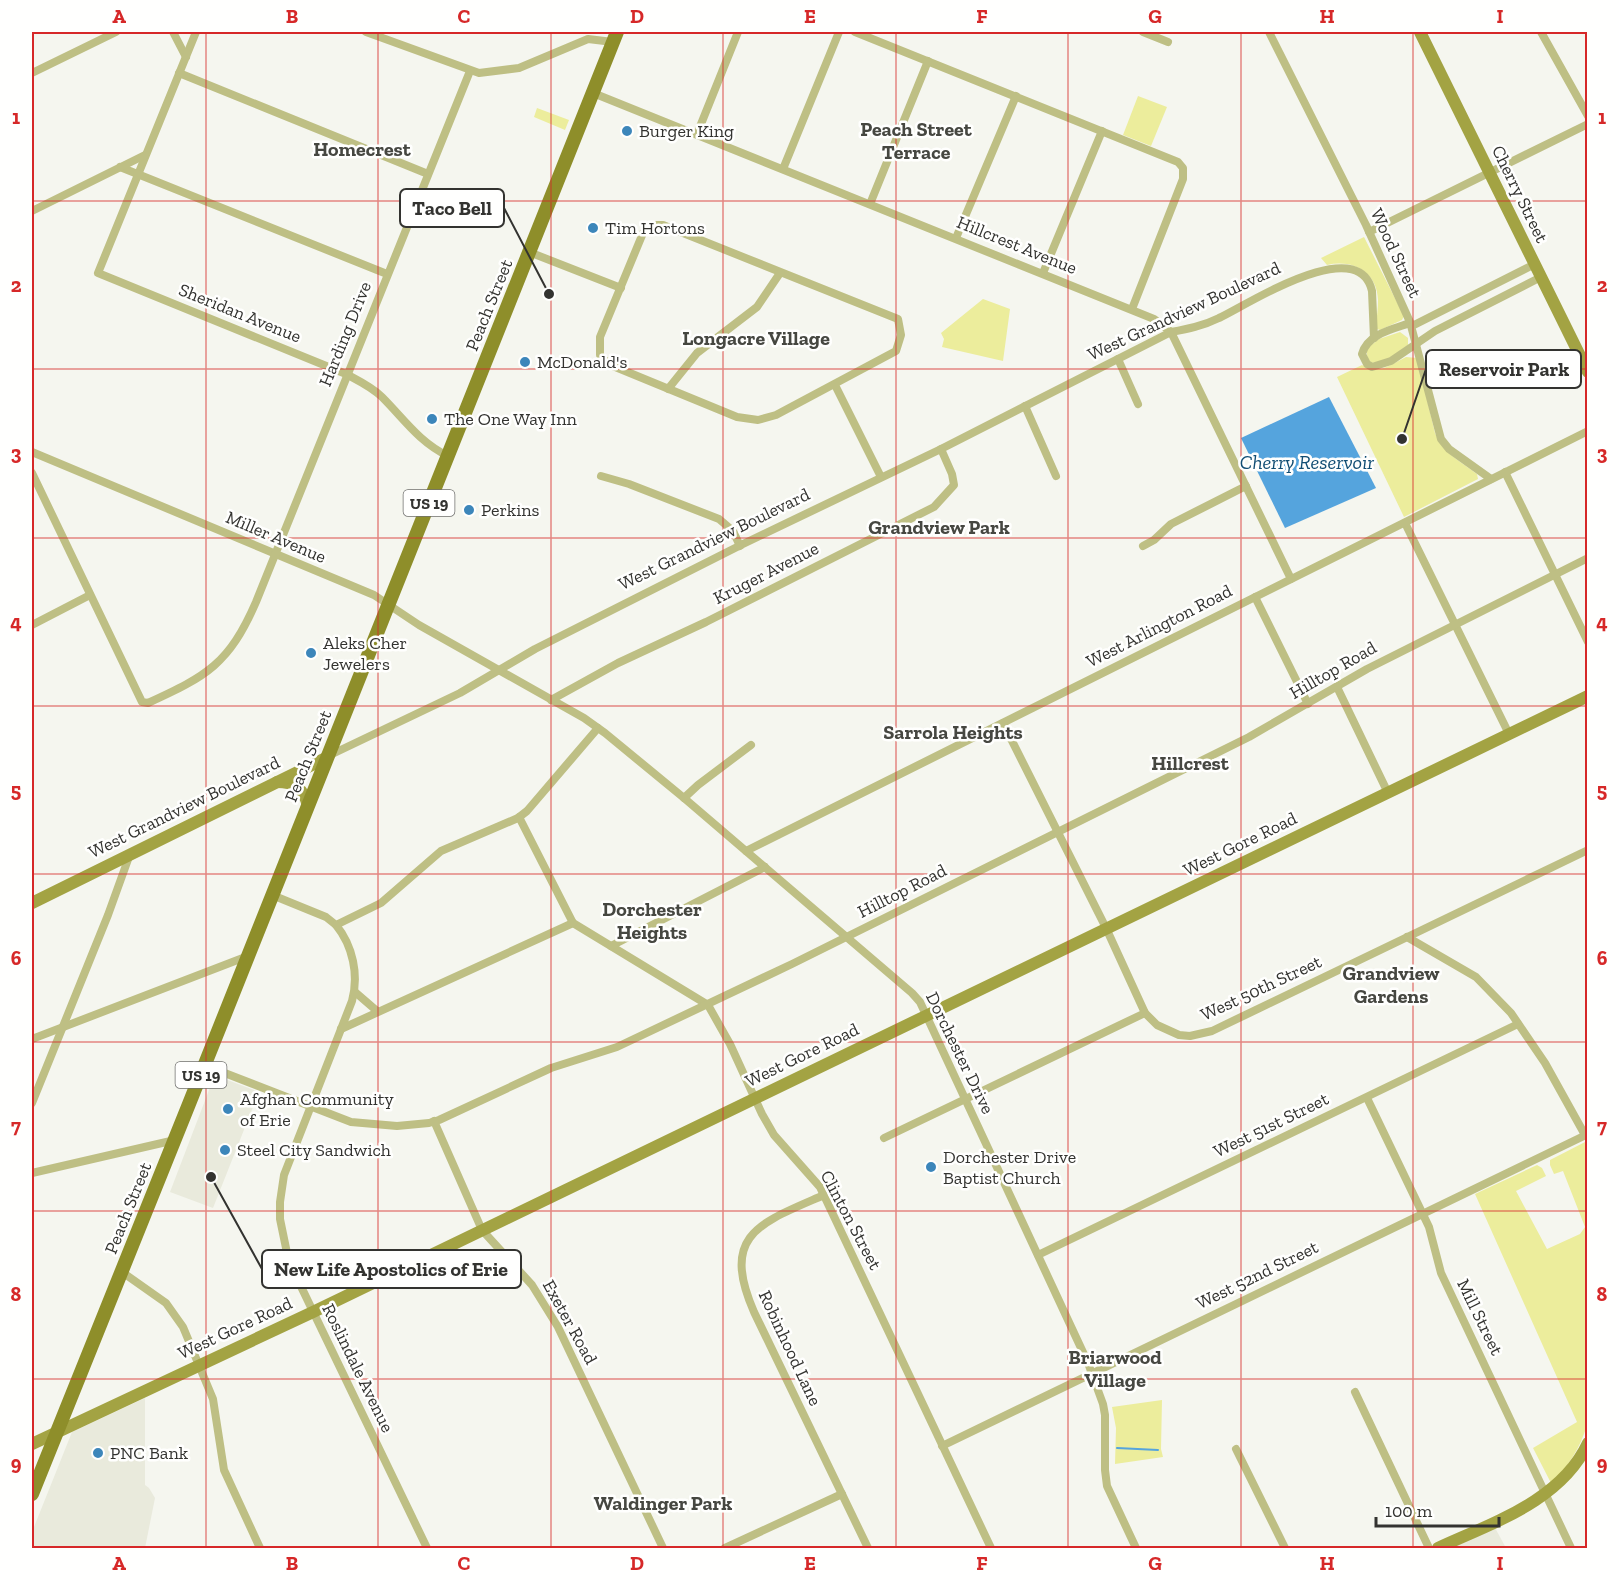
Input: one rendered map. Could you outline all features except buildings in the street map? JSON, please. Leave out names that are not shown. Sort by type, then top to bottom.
[{"type":"main road","name":"Peach Street","points":[[32,1494],[615,37]]},
{"type":"street","points":[[32,73],[116,32]]},
{"type":"street","points":[[173,32],[186,57]]},
{"type":"street","points":[[137,174],[196,32]]},
{"type":"street","points":[[366,32],[470,71],[490,73],[519,68],[588,39],[615,37]]},
{"type":"street","points":[[697,135],[738,32]]},
{"type":"street","points":[[783,169],[839,32]]},
{"type":"street","points":[[855,32],[1178,162],[1183,168],[1183,179],[1132,309]]},
{"type":"street","points":[[1143,32],[1168,42],[1163,32]]},
{"type":"street","name":"Wood Street","points":[[1269,32],[1369,232],[1411,324],[1441,439],[1449,449],[1491,479]]},
{"type":"street","name":"Cherry Street","points":[[1420,32],[1587,372]]},
{"type":"street","points":[[1541,32],[1587,116]]},
{"type":"street","points":[[870,204],[928,61]]},
{"type":"street","name":"Harding Drive","points":[[90,595],[142,702],[148,703],[204,675],[224,658],[236,642],[247,622],[275,554],[470,71]]},
{"type":"street","points":[[179,73],[428,174]]},
{"type":"street","name":"Hillcrest Avenue","points":[[593,93],[1132,309],[1154,319],[1171,332]]},
{"type":"street","points":[[956,238],[1016,96]]},
{"type":"street","points":[[1369,232],[1587,124]]},
{"type":"street","points":[[1043,273],[1102,130]]},
{"type":"street","points":[[32,212],[145,155]]},
{"type":"street","points":[[120,167],[387,274]]},
{"type":"street","name":"Sheridan Avenue","points":[[137,174],[98,273],[346,374],[374,390],[418,437],[448,456]]},
{"type":"street","points":[[652,225],[663,225],[780,273],[897,320],[901,335],[899,345],[893,354],[835,385],[776,415],[758,420],[737,417],[614,367],[603,360],[600,355],[600,338],[643,233],[652,225]]},
{"type":"street","points":[[529,252],[621,288]]},
{"type":"street","points":[[1374,338],[1411,324],[1535,264]]},
{"type":"street","name":"West Grandview Boulevard","points":[[32,903],[460,693],[535,649],[740,546],[941,449],[1171,332],[1198,327],[1217,320],[1298,278],[1333,268],[1361,274],[1370,284],[1373,297],[1374,338],[1364,347],[1362,354],[1367,364],[1372,367],[1407,352],[1417,343]]},
{"type":"street","points":[[668,389],[697,353],[757,307],[780,273]]},
{"type":"street","points":[[1417,343],[1435,331],[1541,277]]},
{"type":"street","points":[[1171,332],[1291,579]]},
{"type":"street","points":[[1118,359],[1138,404]]},
{"type":"street","points":[[835,385],[881,477]]},
{"type":"street","points":[[1025,406],[1056,476]]},
{"type":"street","name":"West Arlington Road","points":[[746,851],[1587,431]]},
{"type":"street","name":"Kruger Avenue","points":[[551,700],[618,663],[706,622],[934,507],[954,486],[952,474],[941,449]]},
{"type":"street","name":"Miller Avenue","points":[[32,452],[374,595],[388,606],[500,669]]},
{"type":"street","points":[[1505,472],[1587,642]]},
{"type":"street","points":[[32,473],[90,595],[32,625]]},
{"type":"street","points":[[601,476],[629,484],[719,519],[733,531],[740,546]]},
{"type":"street","points":[[1143,546],[1154,540],[1171,524],[1246,486]]},
{"type":"street","points":[[1405,523],[1509,734]]},
{"type":"street","name":"Hilltop Road","points":[[204,1065],[341,1118],[363,1124],[397,1126],[434,1122],[551,1068],[617,1047],[708,1005],[1248,737],[1367,669],[1587,558]]},
{"type":"street","points":[[1255,597],[1308,704]]},
{"type":"street","name":"Dorchester Drive","points":[[500,669],[598,728],[684,798],[921,1002],[1091,1373],[1105,1415],[1107,1486],[1136,1548]]},
{"type":"street","points":[[1337,687],[1388,793]]},
{"type":"street","name":"West Gore Road","points":[[32,1444],[313,1312],[1587,696]]},
{"type":"street","points":[[884,1138],[1145,1013],[1106,928],[1003,723]]},
{"type":"street","points":[[272,895],[326,917],[336,925],[381,903],[441,851],[519,817],[598,728]]},
{"type":"street","points":[[684,798],[698,784],[751,745]]},
{"type":"street","points":[[276,782],[290,783],[300,789],[304,793],[308,806]]},
{"type":"street","points":[[341,1029],[573,923],[519,817]]},
{"type":"street","name":"West 50th Street","points":[[1145,1013],[1150,1020],[1168,1031],[1190,1036],[1201,1035],[1587,850]]},
{"type":"street","points":[[32,1103],[108,915],[130,854]]},
{"type":"street","points":[[611,946],[765,867]]},
{"type":"street","name":"Clinton Street","points":[[573,923],[708,1005],[730,1044],[754,1098],[774,1135],[813,1177],[824,1195],[991,1548]]},
{"type":"street","name":"Roslindale Avenue","points":[[336,925],[347,943],[354,964],[355,992],[286,1166],[280,1202],[283,1236],[287,1253],[313,1312],[426,1548]]},
{"type":"street","points":[[1407,937],[1476,977],[1511,1013],[1545,1063],[1586,1135]]},
{"type":"street","points":[[32,1039],[248,956]]},
{"type":"street","points":[[355,992],[377,1011]]},
{"type":"street","name":"West 51st Street","points":[[1038,1255],[1518,1024]]},
{"type":"street","name":"Mill Street","points":[[1367,1098],[1433,1238],[1441,1273],[1571,1548]]},
{"type":"street","name":"Exeter Road","points":[[434,1122],[482,1230],[532,1286],[558,1327],[663,1548]]},
{"type":"street","name":"West 52nd Street","points":[[942,1446],[1586,1135]]},
{"type":"street","points":[[32,1173],[175,1140]]},
{"type":"street","name":"Robinhood Lane","points":[[824,1195],[762,1224],[745,1245],[740,1269],[744,1290],[754,1312],[868,1548]]},
{"type":"street","points":[[122,1272],[158,1296],[174,1312],[183,1327],[200,1364],[215,1407],[224,1470],[260,1548]]},
{"type":"street","points":[[1355,1392],[1429,1548]]},
{"type":"street","points":[[1438,1548],[1545,1494],[1568,1474],[1587,1443]]},
{"type":"street","points":[[1236,1449],[1285,1548]]},
{"type":"street","points":[[725,1548],[842,1494]]},
{"type":"shaded area","points":[[217,1076],[259,1092],[213,1208],[170,1192],[214,1077]]},
{"type":"shaded area","points":[[145,1398],[145,1485],[155,1498],[145,1548],[32,1548],[32,1532],[72,1432]]},
{"type":"shaded area","points":[[1494,1526],[1506,1548],[1447,1548]]},
{"type":"green space","points":[[1138,96],[1167,107],[1151,146],[1123,135]]},
{"type":"green space","points":[[537,108],[569,120],[565,130],[534,117]]},
{"type":"green space","points":[[1364,237],[1404,316],[1402,320],[1380,330],[1377,329],[1377,290],[1368,275],[1346,264],[1327,265],[1321,258]]},
{"type":"green space","points":[[983,299],[1010,309],[1003,361],[942,347],[944,339],[941,333]]},
{"type":"green space","points":[[1400,332],[1408,338],[1408,345],[1387,360],[1372,363],[1368,360],[1366,349],[1379,339]]},
{"type":"green space","points":[[1406,357],[1417,358],[1435,433],[1439,440],[1453,457],[1477,474],[1478,479],[1404,517],[1337,377],[1362,365],[1379,369]]},
{"type":"green space","points":[[1587,1141],[1587,1425],[1573,1456],[1551,1483],[1533,1448],[1577,1422],[1475,1194],[1537,1165],[1542,1168],[1546,1176],[1516,1191],[1547,1249],[1580,1234],[1585,1227],[1563,1171],[1554,1174],[1550,1160]]},
{"type":"green space","points":[[1162,1400],[1161,1449],[1163,1457],[1115,1464],[1116,1428],[1112,1407]]},
{"type":"water","name":"Cherry Reservoir","points":[[1329,397],[1376,488],[1285,528],[1241,438]]},
{"type":"waterway","points":[[1117,1448],[1158,1450]]},
{"type":"place","name":"Burger King","points":[[627,131]]},
{"type":"place","name":"Tim Hortons","points":[[593,228]]},
{"type":"place","name":"Taco Bell","points":[[549,294]]},
{"type":"place","name":"McDonald's","points":[[525,362]]},
{"type":"place","name":"The One Way Inn","points":[[432,419]]},
{"type":"place","name":"Reservoir Park","points":[[1402,439]]},
{"type":"place","name":"Perkins","points":[[469,510]]},
{"type":"place","name":"Aleks Cher Jewelers","points":[[311,653]]},
{"type":"place","name":"Afghan Community of Erie","points":[[228,1109]]},
{"type":"place","name":"Steel City Sandwich","points":[[225,1150]]},
{"type":"place","name":"Dorchester Drive Baptist Church","points":[[931,1167]]},
{"type":"place","name":"New Life Apostolics of Erie","points":[[211,1177]]},
{"type":"place","name":"PNC Bank","points":[[98,1453]]},
{"type":"district","name":"Peach Street Terrace","points":[[916,140]]},
{"type":"district","name":"Homecrest","points":[[362,149]]},
{"type":"district","name":"Longacre Village","points":[[756,338]]},
{"type":"district","name":"Grandview Park","points":[[939,527]]},
{"type":"district","name":"Sarrola Heights","points":[[953,732]]},
{"type":"district","name":"Hillcrest","points":[[1190,763]]},
{"type":"district","name":"Dorchester Heights","points":[[652,920]]},
{"type":"district","name":"Grandview Gardens","points":[[1391,984]]},
{"type":"district","name":"Briarwood Village","points":[[1115,1368]]},
{"type":"district","name":"Waldinger Park","points":[[663,1503]]}]
